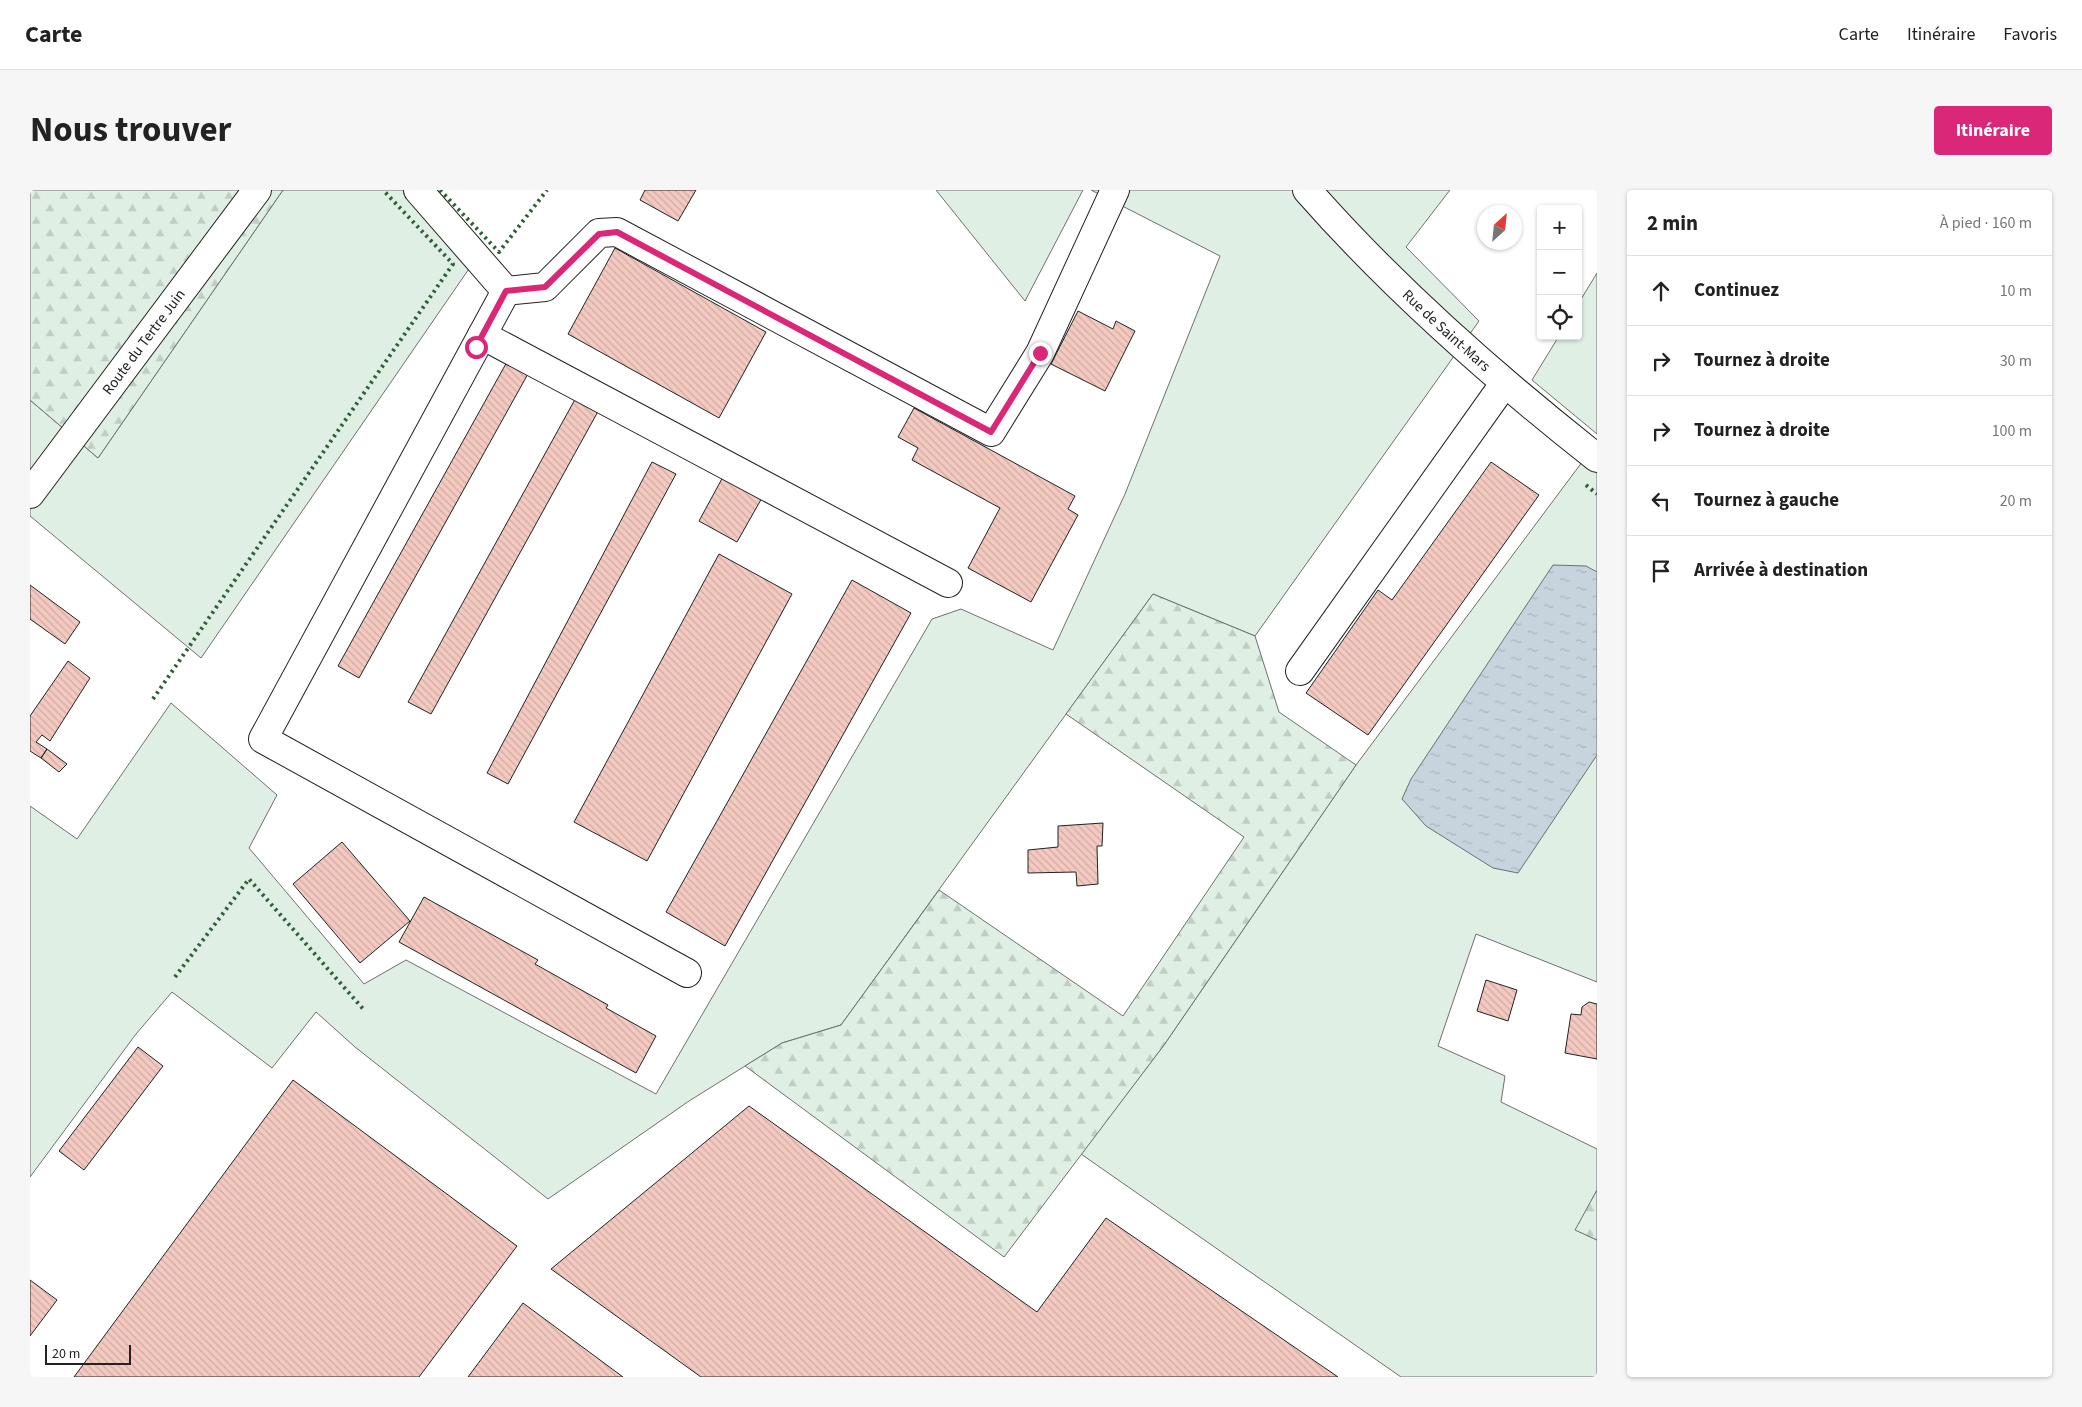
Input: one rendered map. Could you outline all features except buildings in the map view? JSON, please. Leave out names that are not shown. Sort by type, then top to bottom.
[{"type":"street","name":"Route du Tertre Juin","points":[[30,494],[257,190]]},
{"type":"street","points":[[418,190],[506,291]]},
{"type":"street","points":[[506,291],[545,287],[599,234],[617,232],[991,432],[1040,353],[1115,190]]},
{"type":"street","name":"Rue de Saint-Mars","points":[[1307,190],[1346,235],[1504,384],[1597,458]]},
{"type":"street","points":[[506,291],[263,739],[687,973]]},
{"type":"street","points":[[482,335],[948,583]]},
{"type":"street","points":[[1300,670],[1504,384]]},
{"type":"green space","points":[[30,190],[283,190],[98,458],[30,400]]},
{"type":"green space","points":[[283,190],[431,190],[484,247],[201,658],[30,516],[30,400],[98,458]]},
{"type":"green space","points":[[936,190],[1083,190],[1025,301]]},
{"type":"green space","points":[[1091,190],[1450,190],[1406,247],[1479,321],[1255,636],[1153,594],[841,1025],[782,1043],[689,1101],[548,1199],[355,1047],[316,1012],[272,1068],[172,992],[136,1034],[30,1177],[30,806],[77,839],[171,703],[277,795],[249,848],[364,984],[406,960],[656,1094],[932,619],[961,609],[1053,650],[1125,494],[1220,256]]},
{"type":"green space","points":[[1597,273],[1597,434],[1532,380],[1557,340],[1582,340],[1582,297]]},
{"type":"green space","points":[[1597,442],[1597,982],[1476,934],[1438,1046],[1505,1076],[1501,1102],[1597,1149],[1597,1190],[1576,1230],[1597,1240],[1597,1377],[1401,1377],[1081,1154],[1164,1045],[1356,765]]},
{"type":"green space","points":[[1153,594],[1255,636],[1279,712],[1356,765],[1164,1045],[1004,1257],[745,1066],[782,1043],[841,1025],[939,890],[1123,1016],[1244,837],[1066,714]]},
{"type":"green space","points":[[1597,1190],[1597,1240],[1575,1230]]},
{"type":"water","points":[[1553,565],[1586,566],[1597,572],[1597,755],[1518,873],[1493,868],[1426,826],[1402,799],[1411,779]]},
{"type":"hedge","points":[[153,699],[453,264],[383,190]]},
{"type":"hedge","points":[[440,190],[499,252],[547,190]]},
{"type":"hedge","points":[[1586,485],[1597,494]]},
{"type":"hedge","points":[[175,977],[249,879],[364,1010]]},
{"type":"route","points":[[476,347],[506,291],[545,287],[599,234],[617,232],[991,432],[1040,353]]}]
